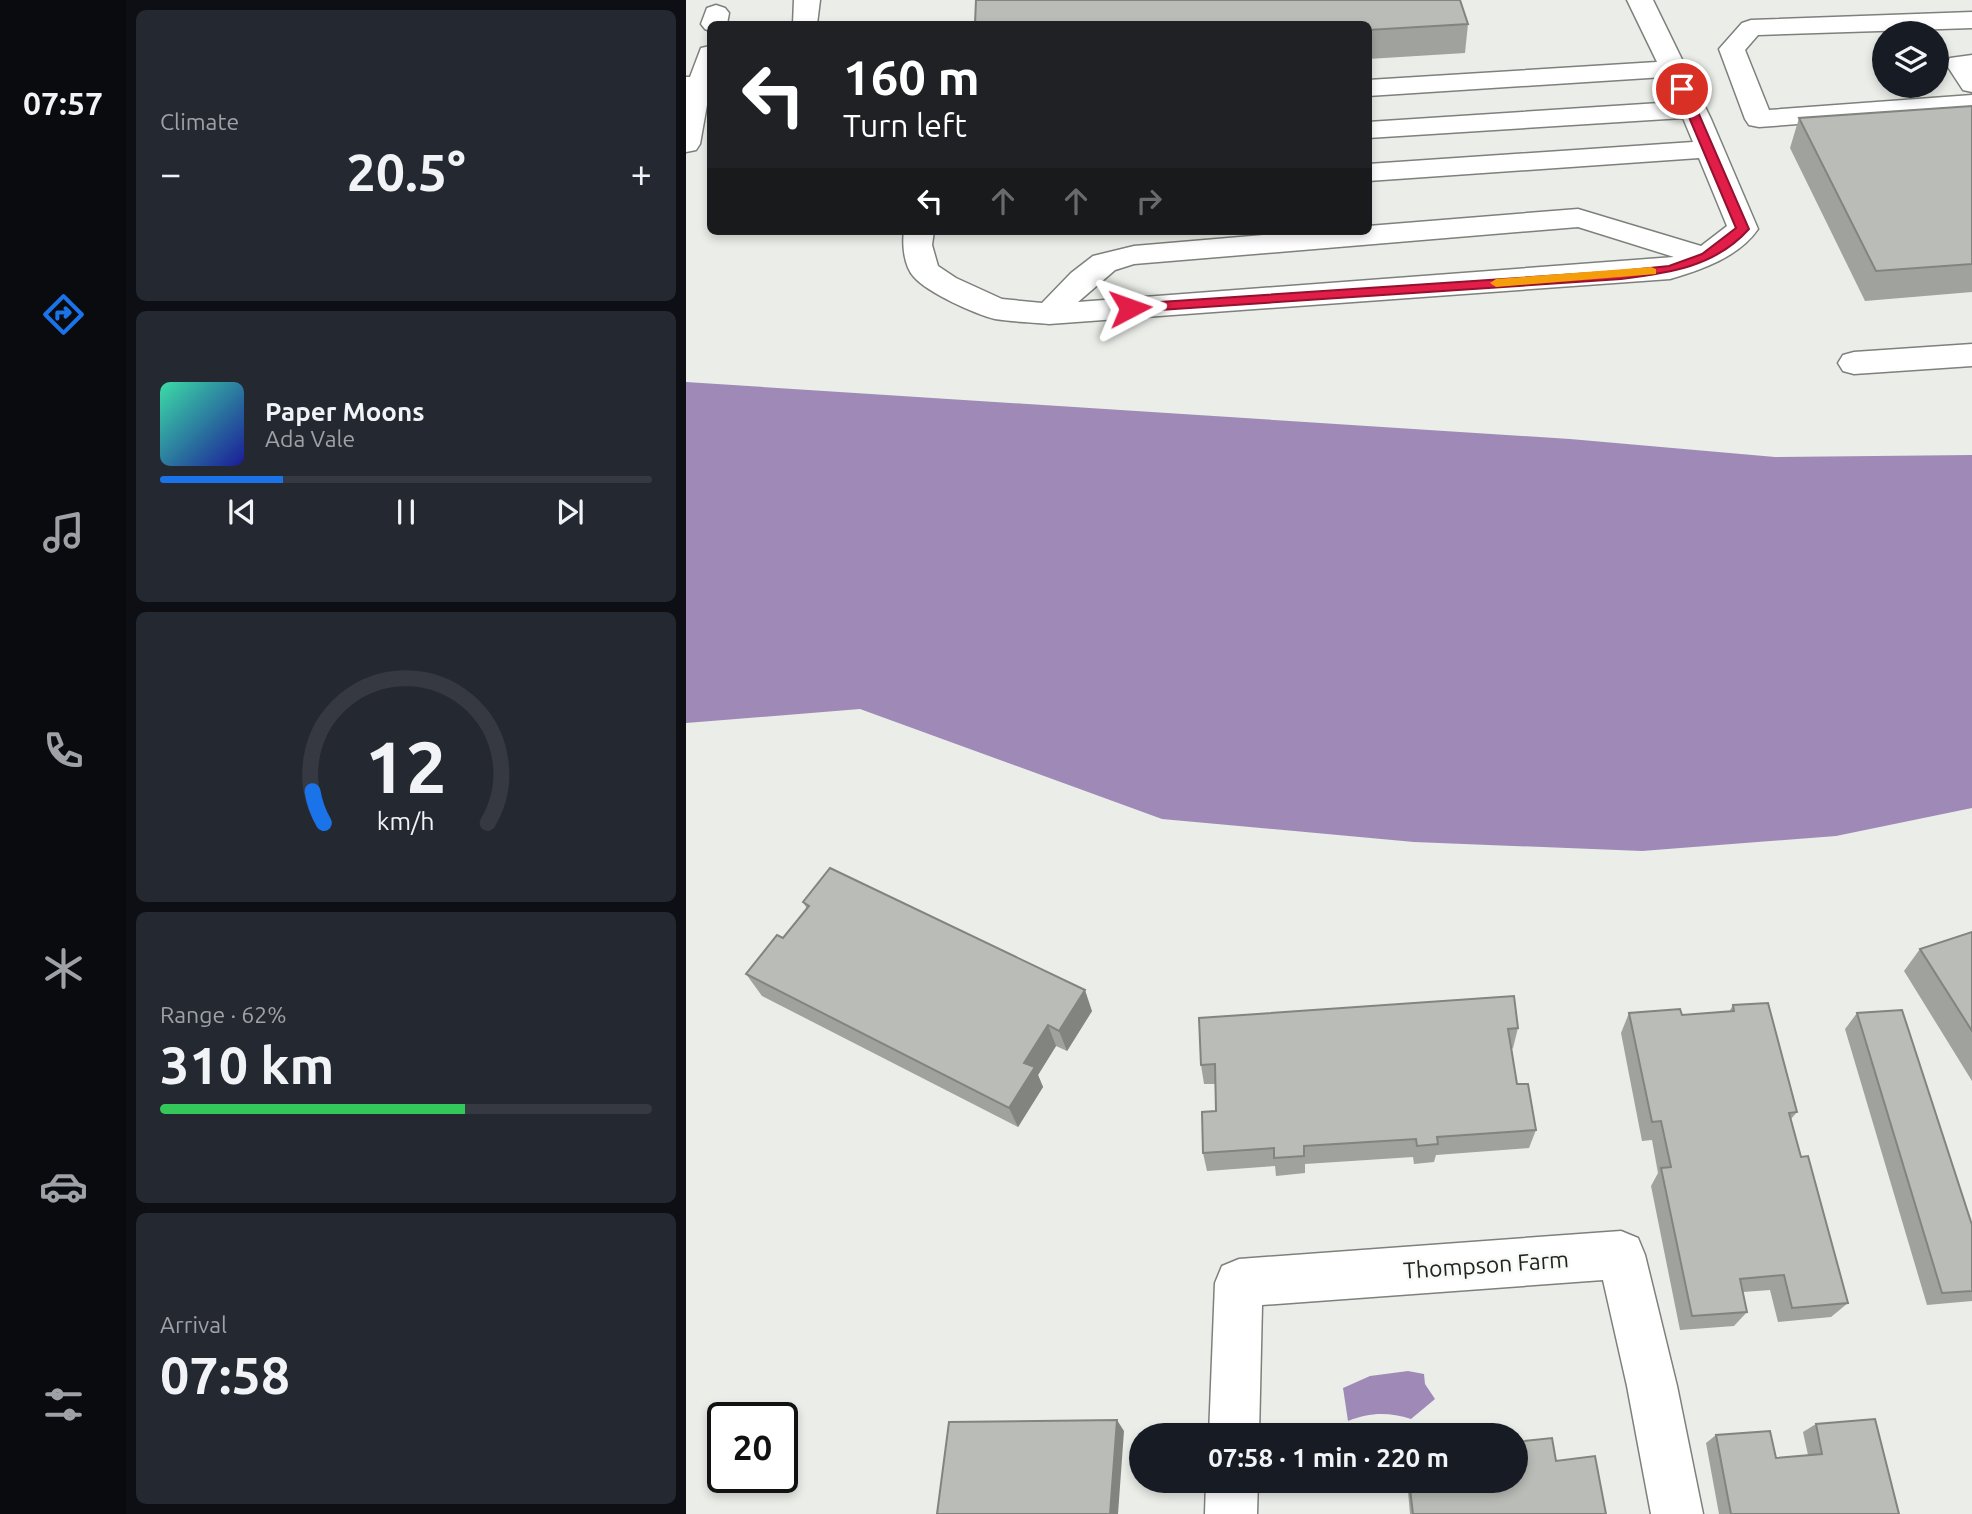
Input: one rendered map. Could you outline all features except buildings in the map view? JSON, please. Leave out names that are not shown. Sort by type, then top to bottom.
[{"type":"street","points":[[805,21],[807,0]]},
{"type":"street","points":[[918,235],[917,245],[925,271],[945,285],[997,309],[1049,314],[1621,275],[1670,269],[1706,257],[1743,229],[1692,109],[1640,0]]},
{"type":"street","points":[[1821,0],[1835,25]]},
{"type":"street","points":[[1972,20],[1751,28],[1732,49],[1759,119],[1972,103]]},
{"type":"street","points":[[1972,63],[1959,64],[1972,84]]},
{"type":"street","points":[[686,144],[692,86],[707,67]]},
{"type":"street","points":[[1372,89],[1672,69]]},
{"type":"street","points":[[1372,130],[1692,109]]},
{"type":"street","points":[[1372,173],[1709,149]]},
{"type":"street","points":[[1049,314],[1082,280],[1104,263],[1134,255],[1578,218],[1612,225],[1706,257]]},
{"type":"street","points":[[1854,363],[1972,355]]},
{"type":"street","name":"Thompson Farm","points":[[1234,1423],[1239,1283],[1621,1255],[1652,1387],[1677,1514]]},
{"type":"street","points":[[1231,1514],[1232,1493]]},
{"type":"shaded area","points":[[686,382],[1570,439],[1775,457],[1972,455],[1972,808],[1836,836],[1642,851],[1414,842],[1162,819],[860,709],[686,723]]},
{"type":"shaded area","points":[[1408,1371],[1424,1374],[1425,1384],[1435,1399],[1411,1419],[1380,1414],[1348,1421],[1343,1388],[1370,1376]]},
{"type":"slow traffic","points":[[1496,283],[1651,271]]},
{"type":"route","points":[[1130,308],[1621,275],[1670,269],[1706,257],[1743,229],[1682,89]]}]
